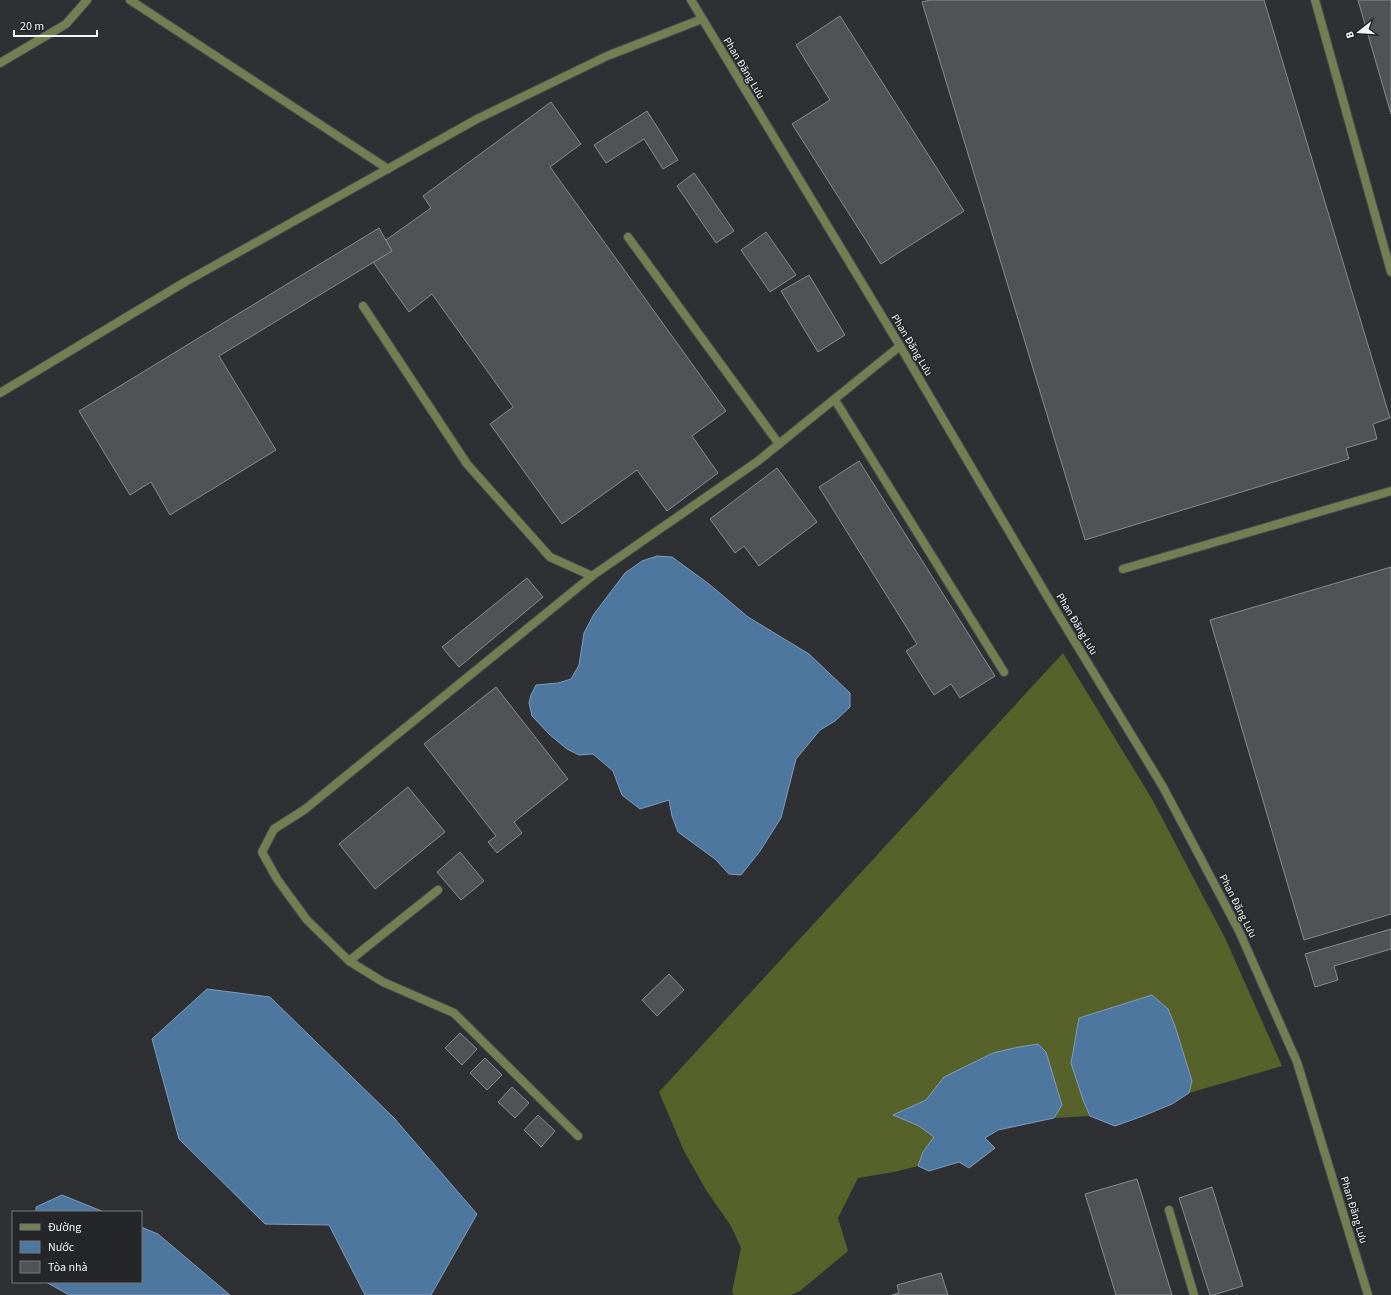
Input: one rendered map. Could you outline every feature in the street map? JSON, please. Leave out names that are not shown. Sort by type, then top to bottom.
[{"type":"street","points":[[0,63],[66,24],[87,0]]},
{"type":"street","points":[[130,0],[388,169]]},
{"type":"street","name":"Phan Đăng Lưu","points":[[691,0],[900,346],[1047,596],[1163,787],[1239,931],[1297,1062],[1368,1295]]},
{"type":"street","points":[[1315,0],[1391,272]]},
{"type":"street","points":[[0,393],[185,282],[477,118],[599,60],[702,19]]},
{"type":"street","points":[[628,236],[779,444]]},
{"type":"street","points":[[363,306],[467,464],[550,557],[592,576]]},
{"type":"street","points":[[578,1136],[454,1013],[383,982],[349,961],[307,920],[277,879],[262,852],[274,829],[304,810],[592,576],[758,461],[900,346]]},
{"type":"street","points":[[835,400],[1004,672]]},
{"type":"street","points":[[1123,569],[1391,491]]},
{"type":"street","points":[[349,961],[438,890]]},
{"type":"street","points":[[1169,1210],[1194,1295]]},
{"type":"green space","points":[[1063,653],[1152,799],[1225,938],[1282,1066],[1189,1093],[1172,1104],[1115,1126],[1090,1116],[1054,1118],[998,1130],[985,1138],[995,1148],[969,1168],[959,1162],[929,1171],[918,1166],[858,1178],[838,1218],[848,1251],[800,1291],[791,1295],[734,1295],[732,1292],[741,1248],[731,1226],[706,1190],[684,1151],[659,1092]]},
{"type":"water","points":[[657,556],[672,557],[709,584],[748,617],[809,654],[850,693],[850,707],[835,721],[820,730],[796,759],[781,818],[760,851],[741,875],[729,874],[715,859],[678,832],[672,816],[669,800],[640,809],[622,795],[613,771],[593,754],[579,755],[567,749],[550,735],[532,716],[529,703],[536,685],[558,683],[571,679],[579,665],[584,633],[594,614],[625,573],[642,561]]},
{"type":"water","points":[[207,989],[270,997],[394,1118],[477,1214],[431,1295],[365,1295],[329,1225],[265,1224],[179,1139],[152,1039]]},
{"type":"water","points":[[1152,995],[1168,1009],[1175,1026],[1192,1081],[1189,1093],[1172,1104],[1115,1126],[1090,1116],[1083,1100],[1071,1063],[1079,1018]]},
{"type":"water","points":[[1038,1044],[1046,1052],[1062,1105],[1054,1118],[998,1130],[985,1138],[995,1148],[969,1168],[959,1162],[929,1171],[918,1166],[923,1152],[934,1137],[919,1126],[893,1115],[926,1100],[944,1077],[993,1053]]},
{"type":"water","points":[[62,1195],[102,1211],[36,1211],[36,1207]]},
{"type":"water","points":[[142,1227],[158,1234],[230,1295],[69,1295],[48,1283],[142,1283]]},
{"type":"building","points":[[930,0],[1264,0],[1390,418],[1373,424],[1377,439],[1346,448],[1349,459],[1085,540],[922,2]]},
{"type":"building","points":[[1358,0],[1391,0],[1391,114]]},
{"type":"building","points":[[840,16],[964,211],[881,264],[792,124],[830,100],[796,45]]},
{"type":"building","points":[[551,102],[581,144],[550,167],[726,411],[692,436],[718,473],[667,511],[637,470],[562,524],[490,424],[513,407],[432,294],[409,312],[373,262],[392,251],[386,240],[431,208],[423,196]]},
{"type":"building","points":[[647,111],[678,160],[663,169],[644,139],[606,163],[594,145]]},
{"type":"building","points":[[694,173],[734,231],[716,243],[677,186]]},
{"type":"building","points":[[379,228],[392,251],[219,356],[276,450],[170,515],[151,482],[130,495],[79,411]]},
{"type":"building","points":[[766,232],[796,275],[770,292],[741,250]]},
{"type":"building","points":[[809,275],[845,335],[818,352],[781,291]]},
{"type":"building","points":[[859,461],[995,676],[960,698],[951,684],[934,695],[906,651],[917,644],[819,487]]},
{"type":"building","points":[[777,468],[817,522],[759,566],[744,546],[735,553],[710,519]]},
{"type":"building","points":[[1391,567],[1391,914],[1304,940],[1210,620]]},
{"type":"building","points":[[527,578],[543,597],[459,667],[442,647]]},
{"type":"building","points":[[496,687],[568,779],[514,822],[522,833],[497,853],[488,842],[496,836],[424,744]]},
{"type":"building","points":[[408,787],[445,832],[375,889],[339,844]]},
{"type":"building","points":[[460,852],[484,881],[461,900],[437,872]]},
{"type":"building","points":[[1391,929],[1391,949],[1334,966],[1338,980],[1315,987],[1305,954]]},
{"type":"building","points":[[669,974],[684,990],[657,1016],[642,1000]]},
{"type":"building","points":[[460,1033],[477,1049],[462,1065],[445,1048]]},
{"type":"building","points":[[485,1058],[502,1075],[487,1090],[470,1073]]},
{"type":"building","points":[[512,1087],[529,1103],[515,1118],[498,1102]]},
{"type":"building","points":[[538,1115],[555,1131],[541,1147],[524,1130]]},
{"type":"building","points":[[1137,1179],[1172,1295],[1116,1295],[1085,1194]]},
{"type":"building","points":[[1212,1187],[1243,1286],[1210,1295],[1179,1198]]},
{"type":"building","points":[[941,1273],[948,1295],[892,1295],[899,1293],[897,1285]]}]
